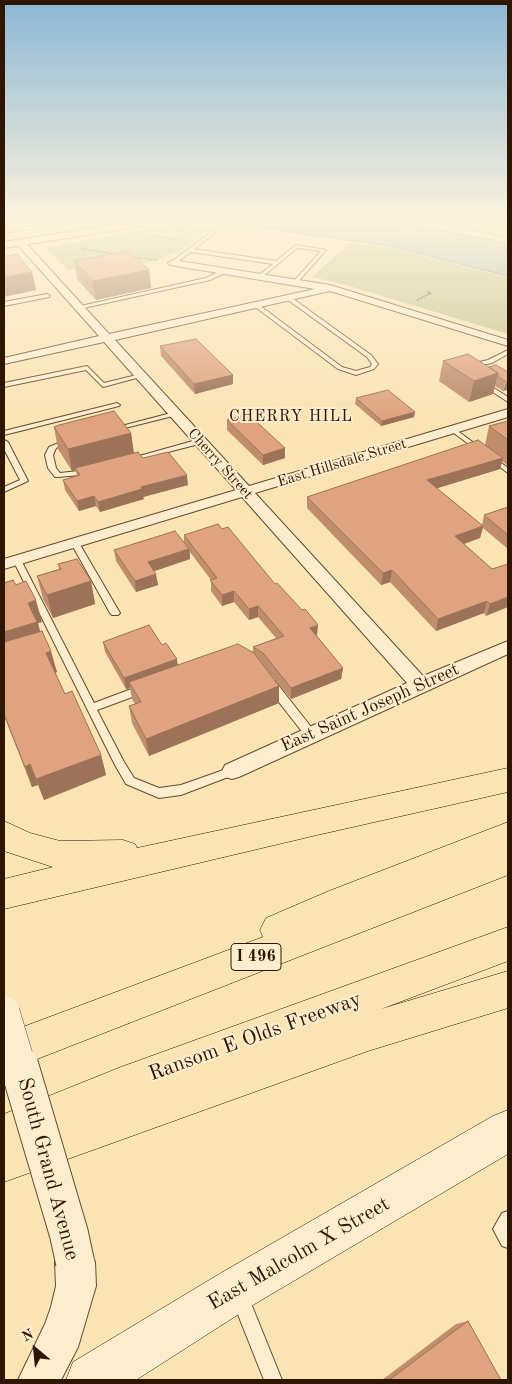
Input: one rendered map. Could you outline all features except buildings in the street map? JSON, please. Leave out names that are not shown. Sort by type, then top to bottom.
[{"type":"highway","points":[[4,894],[317,821],[508,780]]},
{"type":"highway","points":[[4,835],[23,845],[60,854],[109,856],[131,854],[317,821]]},
{"type":"highway","points":[[143,1000],[267,935],[341,902],[508,836]]},
{"type":"highway","name":"I 496","points":[[4,1053],[508,860]]},
{"type":"highway","name":"Ransom E Olds Freeway","points":[[4,1135],[121,1087],[508,944]]},
{"type":"highway","points":[[4,1161],[368,1032],[508,990]]},
{"type":"main road","name":"East Malcolm X Street","points":[[91,1380],[237,1290],[508,1131]]},
{"type":"street","name":"Cherry Street","points":[[61,288],[420,685]]},
{"type":"street","points":[[4,361],[290,299],[330,288],[508,343]]},
{"type":"street","name":"East Hillsdale Street","points":[[10,562],[508,414]]},
{"type":"street","name":"East Saint Joseph Street","points":[[232,770],[508,647]]},
{"type":"street","name":"South Grand Avenue","points":[[4,1012],[69,1234],[75,1262],[76,1286],[71,1308],[63,1332],[39,1380]]},
{"type":"lane","points":[[79,307],[171,288]]},
{"type":"lane","points":[[4,304],[47,296]]},
{"type":"lane","points":[[257,306],[340,368],[356,372],[372,368],[375,364],[369,356],[290,299]]},
{"type":"lane","points":[[461,368],[490,362],[508,352]]},
{"type":"lane","points":[[4,385],[87,368],[103,385],[141,376]]},
{"type":"lane","points":[[480,381],[508,400]]},
{"type":"lane","points":[[4,433],[117,405]]},
{"type":"lane","points":[[106,431],[175,414]]},
{"type":"lane","points":[[453,430],[508,470]]},
{"type":"lane","points":[[78,438],[53,447],[49,455],[52,468],[58,475],[68,476],[98,469]]},
{"type":"lane","points":[[124,462],[200,441]]},
{"type":"lane","points":[[4,442],[24,481],[21,484],[4,490]]},
{"type":"lane","points":[[75,543],[115,612]]},
{"type":"lane","points":[[10,562],[92,708],[130,781],[159,793],[182,790],[232,770]]},
{"type":"lane","points":[[263,674],[311,735]]},
{"type":"lane","points":[[92,708],[153,685]]},
{"type":"lane","points":[[508,1219],[501,1229],[508,1240]]},
{"type":"lane","points":[[237,1290],[273,1380]]},
{"type":"path","points":[[412,303],[431,293],[427,292]]},
{"type":"green space","points":[[355,288],[508,288],[508,334]]},
{"type":"district","name":"CHERRY HILL","points":[[291,417]]}]
